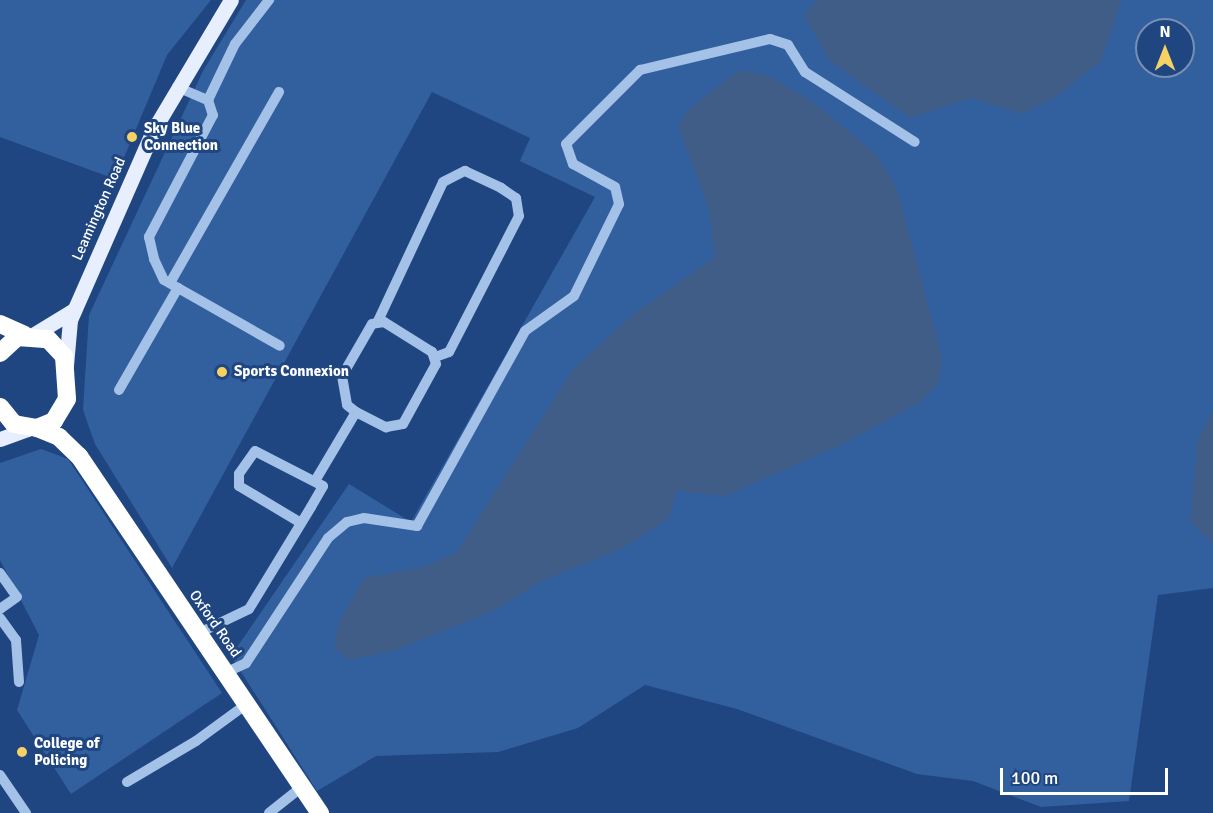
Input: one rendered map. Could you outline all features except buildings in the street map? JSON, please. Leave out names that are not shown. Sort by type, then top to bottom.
[{"type":"highway","points":[[0,324],[54,343],[66,364]]},
{"type":"highway","points":[[0,353],[29,335]]},
{"type":"highway","name":"Oxford Road","points":[[66,364],[67,399],[79,456]]},
{"type":"highway","points":[[32,429],[54,421],[67,399]]},
{"type":"highway","name":"Oxford Road","points":[[0,407],[9,420],[59,437],[79,456],[321,813]]},
{"type":"main road","name":"Leamington Road","points":[[66,364],[66,330],[74,310],[177,87],[231,0]]},
{"type":"main road","points":[[29,335],[74,310]]},
{"type":"main road","points":[[0,439],[32,429]]},
{"type":"lane","points":[[269,0],[235,44],[208,100],[213,115],[149,237],[154,259],[174,286],[280,346]]},
{"type":"lane","points":[[227,672],[246,663],[328,538],[347,522],[364,518],[417,526],[525,331],[574,296],[620,204],[615,187],[573,164],[566,144],[640,70],[770,39],[788,45],[805,72],[915,141]]},
{"type":"lane","points":[[177,87],[208,100]]},
{"type":"lane","points":[[119,390],[279,92]]},
{"type":"lane","points":[[465,171],[501,188],[516,198],[519,216],[449,352],[435,357],[403,424],[386,427],[347,405],[342,376],[378,321],[443,182],[465,171]]},
{"type":"lane","points":[[378,321],[435,357]]},
{"type":"lane","points":[[199,633],[249,609],[301,523],[356,412]]},
{"type":"lane","points":[[301,523],[243,489],[237,479],[258,450],[319,484]]},
{"type":"lane","points":[[0,573],[17,597],[0,609]]},
{"type":"lane","points":[[0,618],[16,640],[19,682]]},
{"type":"lane","points":[[127,782],[196,741],[248,703]]},
{"type":"lane","points":[[0,775],[26,813]]},
{"type":"lane","points":[[269,813],[303,786]]},
{"type":"shaded area","points":[[0,0],[211,0],[167,55],[115,179],[0,137]]},
{"type":"shaded area","points":[[246,0],[1213,0],[1213,588],[1158,595],[1129,801],[1041,807],[973,781],[917,774],[737,709],[645,685],[578,728],[498,752],[376,756],[317,791],[231,656],[349,484],[411,522],[595,197],[520,161],[530,138],[432,92],[172,568],[95,444],[83,410],[89,315],[203,71]]},
{"type":"shaded area","points":[[817,0],[1121,0],[1101,61],[1056,97],[1022,114],[971,98],[910,118],[829,60],[804,15]]},
{"type":"shaded area","points":[[739,70],[769,76],[813,102],[877,155],[896,187],[936,334],[942,361],[938,384],[922,401],[843,444],[725,496],[676,491],[669,518],[621,549],[544,580],[493,611],[393,651],[349,660],[334,647],[339,622],[364,578],[423,567],[456,553],[573,369],[635,313],[715,257],[709,209],[678,126],[688,110]]},
{"type":"shaded area","points":[[1213,409],[1213,544],[1190,522],[1198,440]]},
{"type":"shaded area","points":[[41,449],[68,459],[222,693],[71,794],[17,710],[39,635],[0,560],[0,463]]},
{"type":"place","name":"Sky Blue Connection","points":[[132,137]]},
{"type":"place","name":"Sports Connexion","points":[[222,372]]},
{"type":"place","name":"College of Policing","points":[[22,752]]}]
